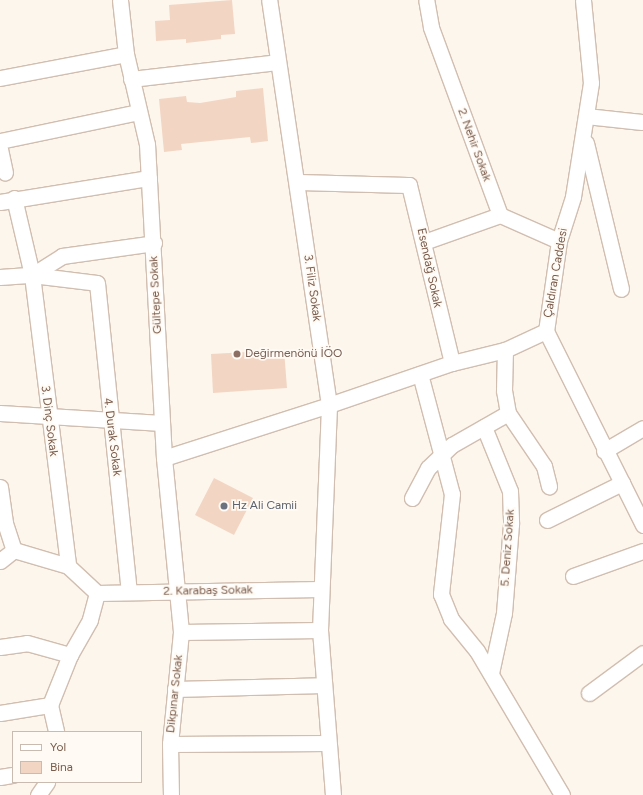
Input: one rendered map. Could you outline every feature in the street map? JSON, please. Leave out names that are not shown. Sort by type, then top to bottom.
[{"type":"street","name":"Gültepe Sokak","points":[[120,0],[126,54],[147,144],[154,243],[164,458],[177,593]]},
{"type":"street","name":"3. Filiz Sokak","points":[[269,0],[329,405],[320,589],[320,630],[327,743],[333,795]]},
{"type":"street","name":"2. Nehir Sokak","points":[[426,0],[431,28],[500,215]]},
{"type":"street","name":"Çaldıran Caddesi","points":[[583,0],[591,83],[573,197],[559,241],[546,331],[604,451],[642,522]]},
{"type":"street","points":[[0,78],[126,54]]},
{"type":"street","points":[[131,79],[277,62]]},
{"type":"street","points":[[0,141],[139,112]]},
{"type":"street","points":[[586,116],[642,122]]},
{"type":"street","points":[[584,134],[621,289]]},
{"type":"street","points":[[0,149],[5,172]]},
{"type":"street","points":[[7,200],[149,178]]},
{"type":"street","name":"Esendağ Sokak","points":[[297,182],[409,185],[452,363]]},
{"type":"street","name":"3. Dinç Sokak","points":[[7,200],[32,275],[48,417],[68,566]]},
{"type":"street","points":[[424,242],[500,215],[559,241]]},
{"type":"street","points":[[0,277],[32,275],[62,256],[154,243]]},
{"type":"street","name":"4. Durak Sokak","points":[[32,275],[97,283],[109,421],[129,591]]},
{"type":"street","points":[[164,458],[329,405],[452,363],[505,350],[546,331]]},
{"type":"street","points":[[505,350],[504,390],[508,413],[544,466],[550,486]]},
{"type":"street","points":[[420,374],[444,454],[452,494],[441,594],[451,619],[491,673],[562,795]]},
{"type":"street","points":[[0,413],[109,421],[162,423]]},
{"type":"street","points":[[412,498],[428,468],[452,445],[508,413]]},
{"type":"street","name":"5. Deniz Sokak","points":[[484,427],[510,491],[512,524],[504,613],[491,673]]},
{"type":"street","points":[[604,451],[643,428]]},
{"type":"street","points":[[547,520],[622,483]]},
{"type":"street","points":[[0,487],[5,523],[14,550]]},
{"type":"street","points":[[14,550],[68,566],[97,594],[90,620],[70,655],[50,705],[56,731]]},
{"type":"street","points":[[0,561],[14,550]]},
{"type":"street","points":[[573,576],[643,551]]},
{"type":"street","name":"2. Karabaş Sokak","points":[[97,594],[129,591],[177,593],[320,589]]},
{"type":"street","name":"Dikpınar Sokak","points":[[171,795],[170,744],[182,632],[177,593]]},
{"type":"street","points":[[182,632],[320,630]]},
{"type":"street","points":[[0,647],[27,642],[70,655]]},
{"type":"street","points":[[589,693],[643,653]]},
{"type":"street","points":[[176,689],[323,685]]},
{"type":"street","points":[[0,713],[50,705]]},
{"type":"street","points":[[170,744],[327,743]]},
{"type":"street","points":[[0,777],[12,775]]},
{"type":"street","points":[[38,795],[46,783]]},
{"type":"building","points":[[232,0],[235,34],[221,35],[221,39],[186,43],[186,39],[156,41],[155,21],[170,20],[169,5]]},
{"type":"building","points":[[263,88],[268,141],[251,143],[250,137],[181,144],[182,150],[164,152],[159,99],[186,96],[187,102],[200,103],[236,97],[236,91]]},
{"type":"building","points":[[284,350],[287,388],[213,393],[211,354]]},
{"type":"building","name":"Hz Ali Camii","points":[[214,478],[253,498],[234,535],[195,515]]},
{"type":"place","name":"Değirmenönü İÖO","points":[[237,354]]},
{"type":"place","name":"Hz Ali Camii","points":[[224,506]]}]
